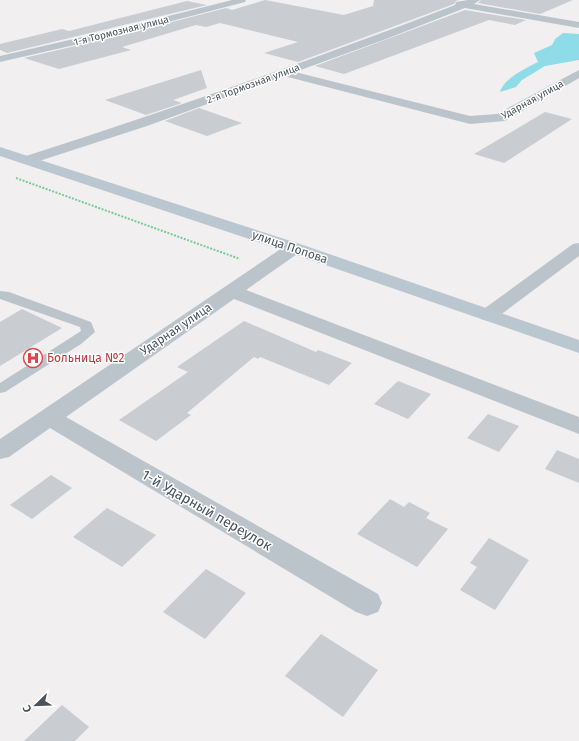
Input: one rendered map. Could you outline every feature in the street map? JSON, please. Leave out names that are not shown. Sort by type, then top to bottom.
[{"type":"street","name":"1-я Тормозная улица","points":[[0,59],[118,32],[242,0]]},
{"type":"street","name":"2-я Тормозная улица","points":[[28,160],[142,123],[382,37],[476,0]]},
{"type":"street","points":[[443,1],[579,25]]},
{"type":"street","name":"Ударная улица","points":[[282,72],[470,120],[500,118],[579,73]]},
{"type":"street","name":"улица Попова","points":[[0,150],[294,248],[579,347]]},
{"type":"street","name":"Ударная улица","points":[[0,451],[294,248]]},
{"type":"street","points":[[488,315],[579,248]]},
{"type":"street","points":[[231,291],[579,426]]},
{"type":"street","name":"1-й Ударный переулок","points":[[48,417],[367,603]]},
{"type":"lane","points":[[0,295],[86,325],[88,332],[0,389]]},
{"type":"path","points":[[15,178],[265,268]]},
{"type":"water","points":[[563,33],[579,34],[579,60],[545,66],[522,80],[516,87],[500,92],[502,87],[510,78],[538,62],[534,53],[552,45],[555,39]]},
{"type":"building","points":[[265,0],[344,15],[373,6],[374,0],[459,0],[454,4],[298,62],[264,53],[298,42],[220,23],[206,27],[196,25],[122,47],[131,50],[59,69],[24,58],[118,36],[226,8],[232,10]]},
{"type":"building","points":[[481,0],[573,0],[540,14],[478,3]]},
{"type":"building","points":[[187,1],[207,5],[7,53],[0,50],[0,44],[62,29],[69,31]]},
{"type":"building","points":[[465,10],[526,20],[515,25],[489,20],[344,74],[315,66]]},
{"type":"building","points":[[201,70],[207,88],[173,100],[182,103],[146,115],[105,100]]},
{"type":"building","points":[[199,108],[242,123],[207,136],[165,121]]},
{"type":"building","points":[[545,112],[572,119],[504,163],[474,154]]},
{"type":"building","points":[[22,309],[62,328],[0,366],[0,322]]},
{"type":"building","points":[[244,321],[316,352],[318,350],[352,363],[329,385],[260,357],[258,359],[254,357],[187,413],[191,415],[156,441],[119,420],[188,372],[177,367]]},
{"type":"building","points":[[398,381],[431,394],[408,419],[374,404]]},
{"type":"building","points":[[488,414],[519,426],[499,452],[467,438]]},
{"type":"building","points":[[557,450],[579,459],[579,483],[545,469]]},
{"type":"building","points":[[51,475],[72,488],[32,519],[10,505]]},
{"type":"building","points":[[390,499],[404,507],[409,502],[430,513],[426,518],[448,529],[417,567],[357,534]]},
{"type":"building","points":[[107,508],[156,535],[122,567],[73,537]]},
{"type":"building","points":[[489,538],[529,560],[495,610],[460,590],[477,567],[470,563]]},
{"type":"building","points":[[206,569],[246,593],[205,639],[163,612]]},
{"type":"building","points":[[321,634],[378,670],[343,717],[285,676]]},
{"type":"building","points":[[62,705],[89,727],[75,741],[24,741]]},
{"type":"place","name":"Больница №2","points":[[33,358]]}]
